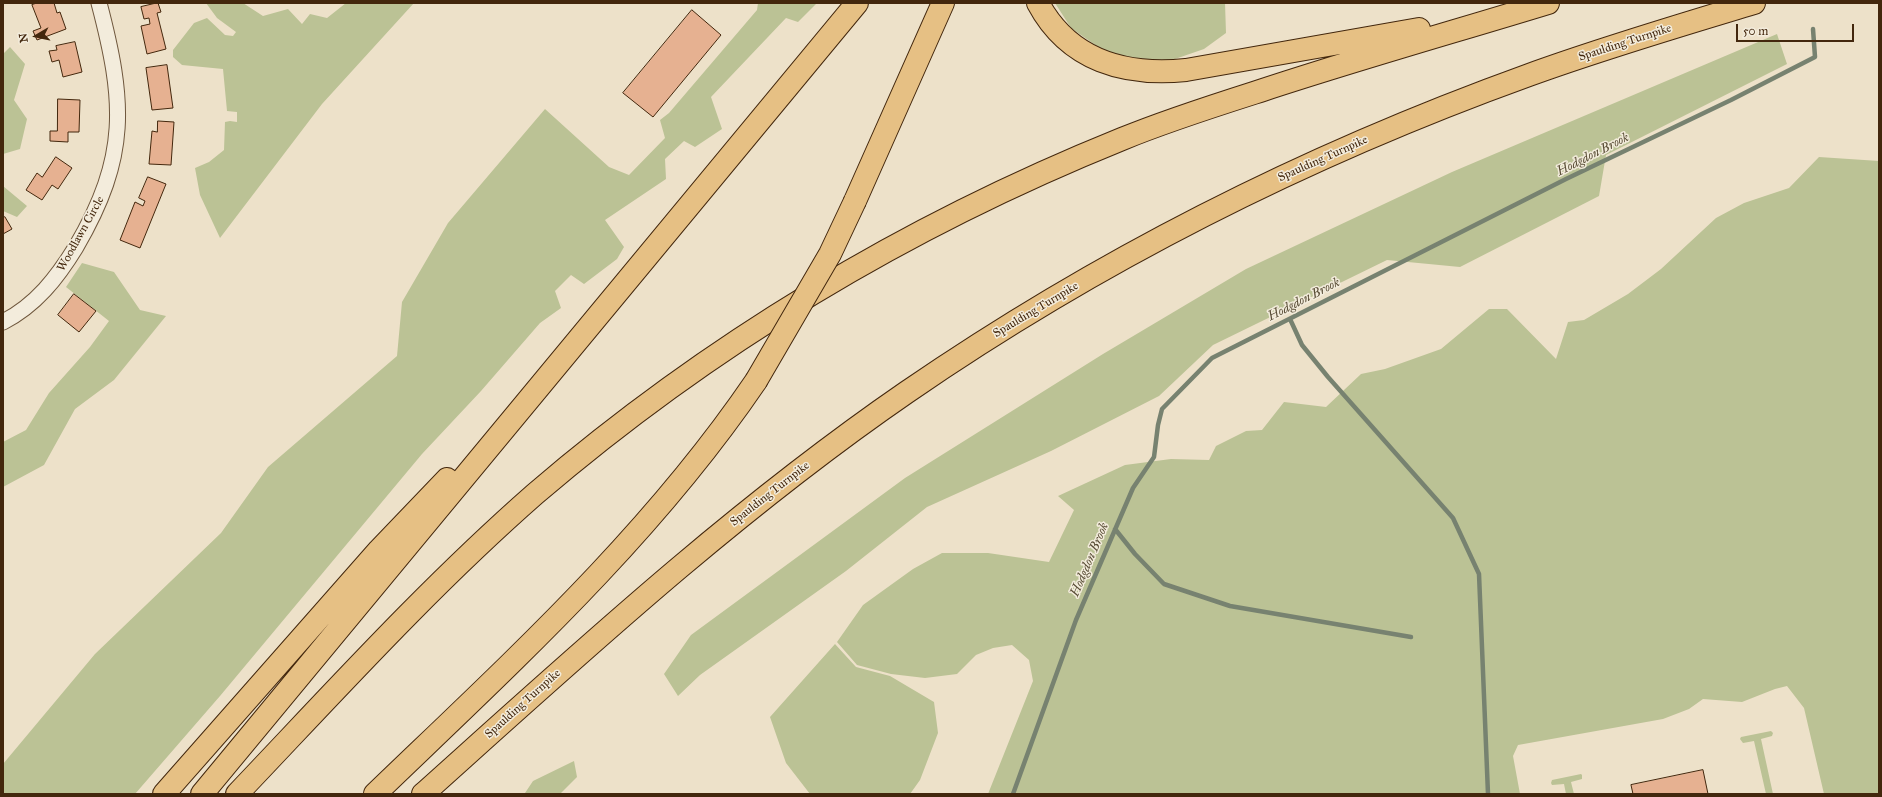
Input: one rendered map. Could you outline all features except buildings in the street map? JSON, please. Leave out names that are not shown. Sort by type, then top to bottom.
[{"type":"highway","points":[[202,794],[588,330],[857,3]]},
{"type":"highway","points":[[375,794],[537,638],[663,504],[705,453],[756,381],[816,280],[856,201],[943,3]]},
{"type":"highway","points":[[1038,3],[1055,28],[1068,42],[1084,52],[1118,67],[1136,71],[1168,72],[1257,59],[1524,10]]},
{"type":"highway","points":[[237,794],[405,616],[532,497],[576,460],[663,393],[764,322],[815,291],[863,263],[1019,183],[1125,138],[1282,84],[1548,3]]},
{"type":"highway","name":"Spaulding Turnpike","points":[[424,794],[632,607],[767,495],[909,391],[1008,326],[1056,297],[1211,212],[1308,165],[1388,130],[1538,71],[1641,37],[1754,3]]},
{"type":"highway","points":[[164,794],[379,550],[588,330]]},
{"type":"street","name":"Woodlawn Circle","points":[[3,322],[28,306],[57,278],[87,229],[101,201],[109,179],[118,123],[118,94],[99,3]]},
{"type":"green space","points":[[206,3],[243,3],[263,16],[288,9],[302,24],[310,14],[327,18],[346,3],[414,3],[322,104],[220,238],[200,195],[195,168],[209,162],[224,150],[225,122],[237,122],[237,112],[227,111],[223,69],[182,65],[173,57],[173,50],[194,23],[207,18],[225,35],[233,36],[236,32],[217,18]]},
{"type":"green space","points":[[758,3],[817,3],[798,22],[786,18],[711,97],[722,129],[695,147],[684,141],[665,159],[666,179],[605,220],[624,247],[617,259],[584,284],[571,275],[555,291],[561,308],[540,323],[481,391],[422,454],[220,696],[135,794],[3,794],[3,764],[95,654],[221,533],[268,467],[397,356],[402,302],[448,223],[545,109],[609,167],[629,175],[665,138],[660,120],[669,113],[757,10]]},
{"type":"green space","points":[[1055,3],[1225,3],[1226,33],[1204,49],[1175,59],[1145,63],[1121,58],[1098,47],[1071,28]]},
{"type":"green space","points":[[1777,34],[1787,64],[1606,155],[1599,196],[1460,267],[1387,260],[1213,345],[1159,396],[1051,451],[927,507],[846,571],[700,675],[678,696],[664,674],[691,635],[905,478],[1103,354],[1246,269],[1452,172]]},
{"type":"green space","points":[[10,47],[25,64],[14,100],[27,119],[20,149],[3,154],[3,54]]},
{"type":"green space","points":[[1819,157],[1879,161],[1879,794],[1824,794],[1804,708],[1787,686],[1742,702],[1703,699],[1689,709],[1663,719],[1518,745],[1513,756],[1520,794],[988,794],[1033,681],[1029,660],[1012,645],[993,648],[976,655],[957,674],[925,678],[891,674],[857,665],[837,642],[863,605],[913,569],[942,553],[988,553],[1049,562],[1074,510],[1058,496],[1125,465],[1171,459],[1209,460],[1216,446],[1246,431],[1262,430],[1284,402],[1326,407],[1361,374],[1385,369],[1441,349],[1489,309],[1507,309],[1556,359],[1568,322],[1584,320],[1628,294],[1661,269],[1716,218],[1744,203],[1789,188]]},
{"type":"green space","points":[[3,186],[27,206],[17,217],[3,211]]},
{"type":"green space","points":[[82,263],[114,272],[140,310],[166,316],[114,380],[75,409],[44,465],[3,487],[3,442],[26,430],[49,393],[90,347],[109,321],[66,287]]},
{"type":"green space","points":[[835,644],[856,667],[890,676],[934,702],[938,733],[920,780],[910,794],[810,794],[786,763],[770,717]]},
{"type":"green space","points":[[1771,731],[1773,733],[1772,736],[1761,739],[1773,794],[1766,794],[1754,741],[1743,743],[1740,739],[1741,737]]},
{"type":"green space","points":[[574,761],[577,777],[561,793],[525,793],[533,781]]},
{"type":"green space","points":[[1581,774],[1582,779],[1571,782],[1574,794],[1566,794],[1564,784],[1552,785],[1551,783],[1552,780]]},
{"type":"waterway","name":"Hodgdon Brook","points":[[1013,794],[1076,620],[1133,488],[1154,457],[1158,425],[1162,409],[1212,358],[1566,179],[1731,100],[1815,57],[1813,29]]},
{"type":"waterway","points":[[1290,319],[1302,345],[1328,377],[1453,518],[1479,574],[1488,794]]},
{"type":"waterway","points":[[1115,529],[1135,554],[1164,584],[1230,606],[1411,637]]}]
